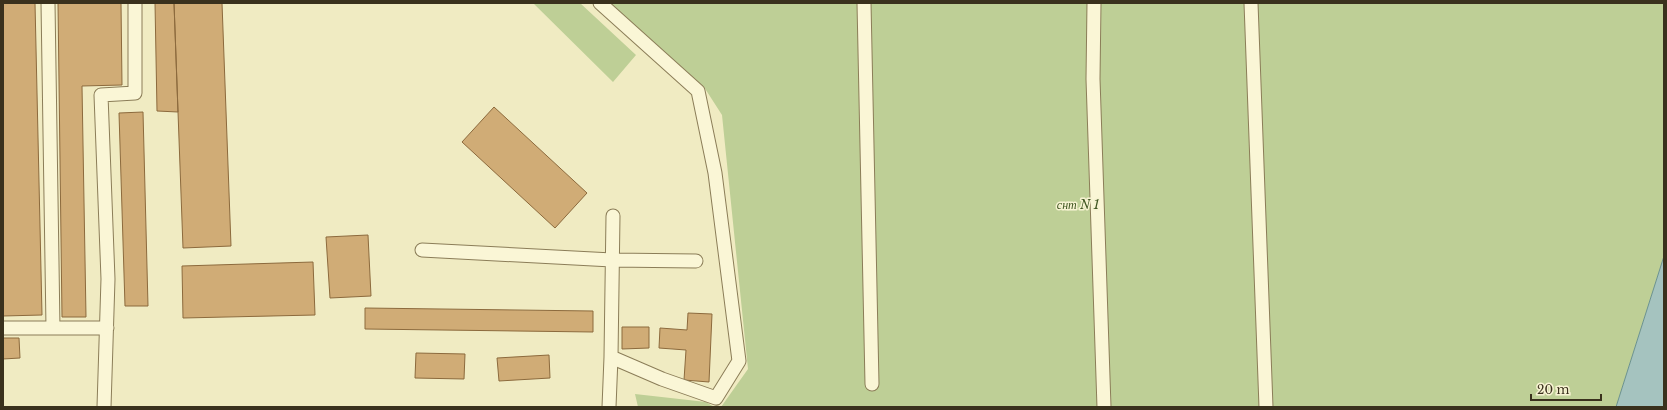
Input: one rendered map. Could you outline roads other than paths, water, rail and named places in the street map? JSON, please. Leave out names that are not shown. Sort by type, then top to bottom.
[{"type":"lane","points":[[48,3],[54,328]]},
{"type":"lane","points":[[104,407],[108,279],[101,95],[135,93],[135,3]]},
{"type":"lane","points":[[600,3],[698,91],[715,173],[739,361],[716,398],[662,379],[611,357]]},
{"type":"lane","points":[[864,3],[872,384]]},
{"type":"lane","points":[[1094,3],[1093,79],[1104,407]]},
{"type":"lane","points":[[1251,3],[1266,407]]},
{"type":"lane","points":[[609,407],[611,357],[612,216]]},
{"type":"lane","points":[[422,250],[612,260],[696,261]]},
{"type":"lane","points":[[3,328],[107,328]]},
{"type":"water","points":[[1664,256],[1664,407],[1616,407]]},
{"type":"park label","name":"снт N 1","points":[[1078,205]]}]
